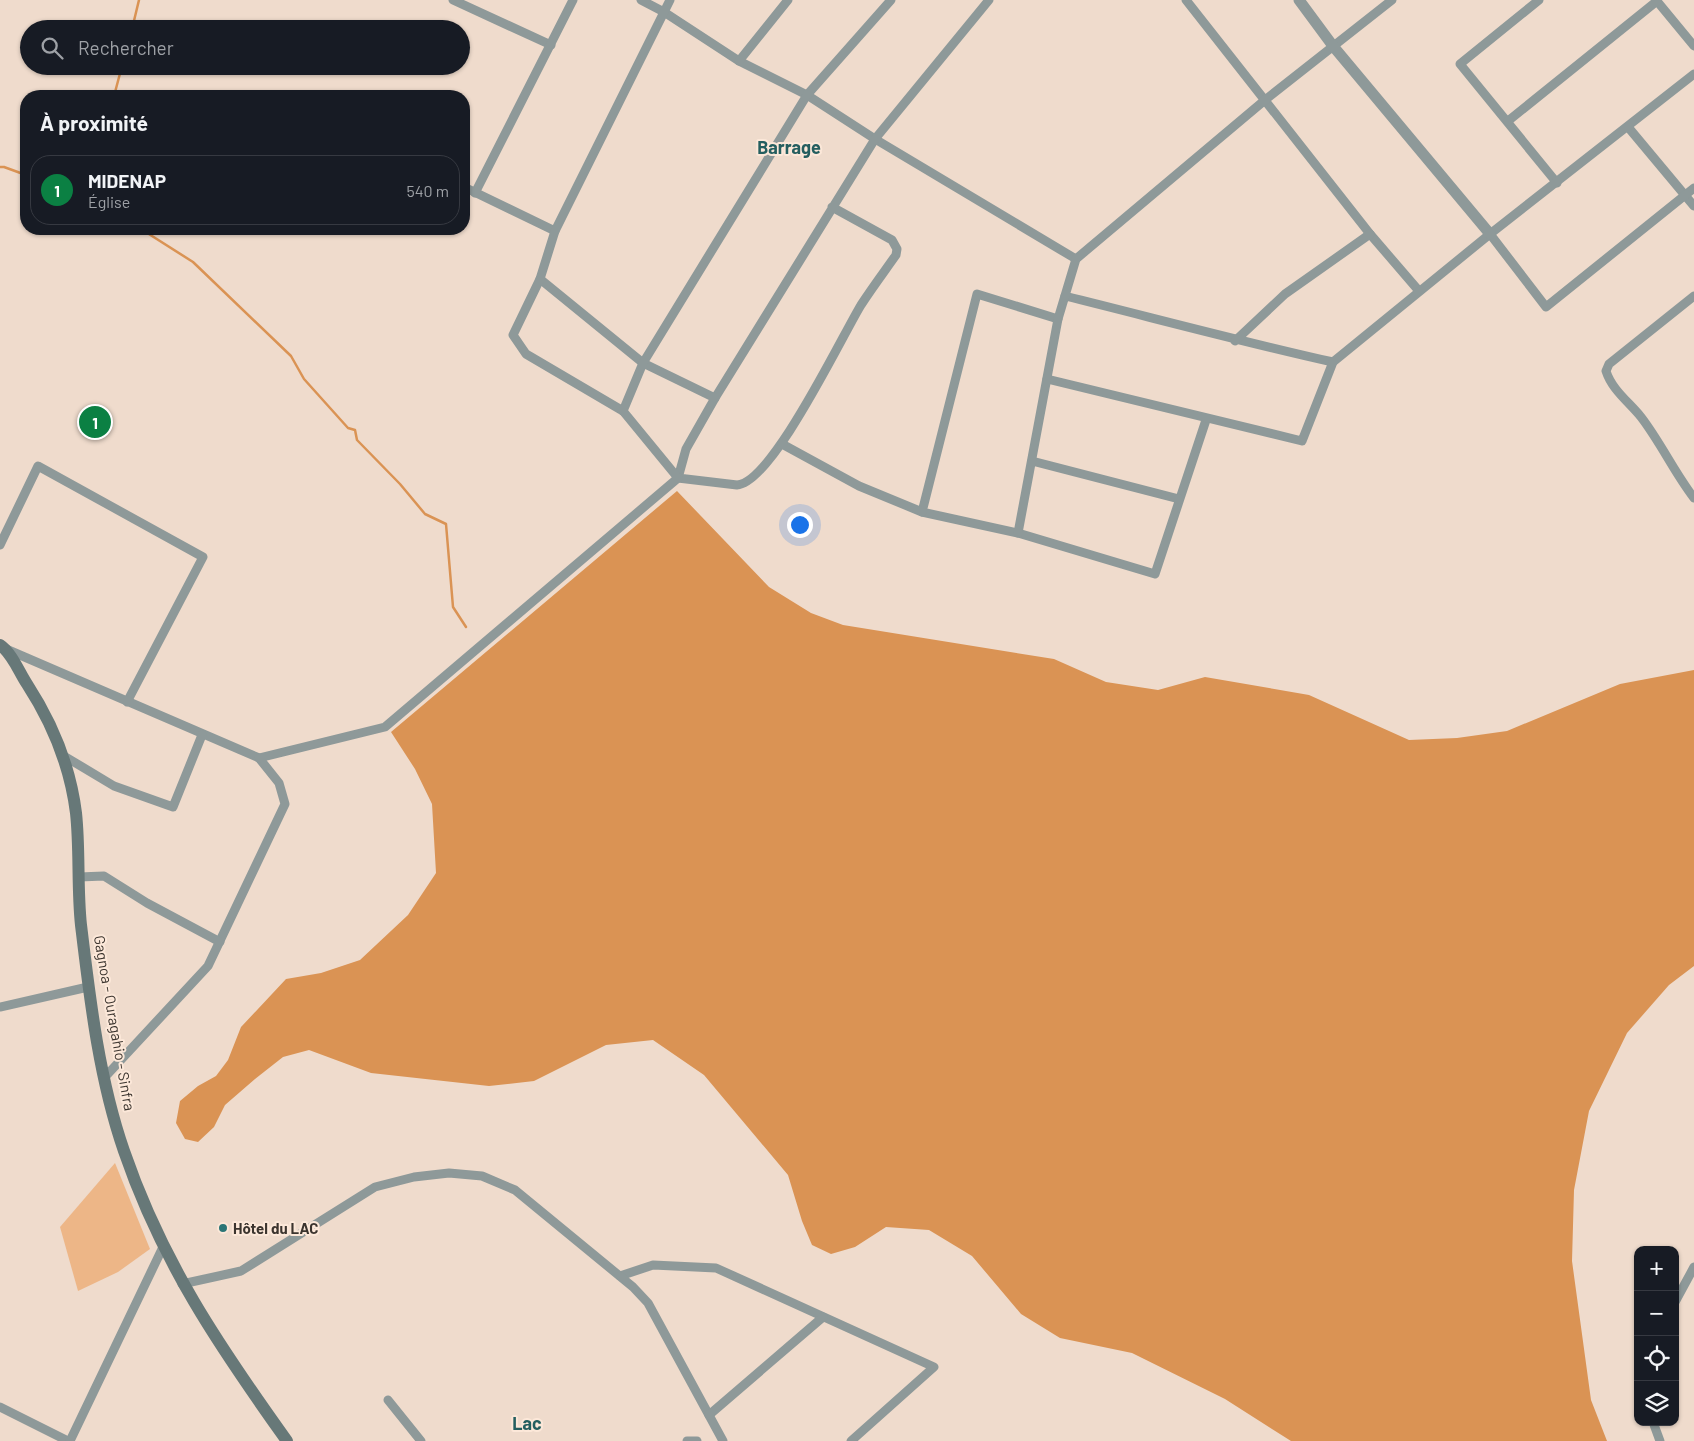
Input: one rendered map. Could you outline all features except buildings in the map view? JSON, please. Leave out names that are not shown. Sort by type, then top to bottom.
[{"type":"main road","name":"Gagnoa - Ouragahio - Sinfra","points":[[2,646],[43,709],[64,756],[76,812],[80,921],[88,987],[105,1077],[123,1149],[144,1207],[182,1284],[222,1350],[287,1441]]},
{"type":"street","points":[[454,0],[551,44]]},
{"type":"street","points":[[475,193],[574,0]]},
{"type":"street","points":[[641,0],[664,12],[739,61],[807,96],[875,139],[1076,259]]},
{"type":"street","points":[[670,0],[556,231],[540,279],[514,336],[526,354],[623,411],[678,478],[744,484],[751,479],[782,444],[862,305],[896,255],[897,249],[892,240],[832,207]]},
{"type":"street","points":[[739,61],[788,0]]},
{"type":"street","points":[[623,411],[643,363],[807,96],[891,0]]},
{"type":"street","points":[[259,758],[385,727],[678,478],[686,449],[715,398],[875,139],[989,0]]},
{"type":"street","points":[[1186,0],[1370,234],[1419,292]]},
{"type":"street","points":[[1298,0],[1333,46],[1490,234],[1546,307],[1694,188]]},
{"type":"street","points":[[1018,533],[1058,319],[1076,259],[1265,100],[1392,0]]},
{"type":"street","points":[[1539,0],[1460,64],[1557,182]]},
{"type":"street","points":[[1508,121],[1656,0],[1694,46]]},
{"type":"street","points":[[1047,379],[1206,420],[1302,441],[1333,362],[1490,234],[1694,74]]},
{"type":"street","points":[[1628,127],[1694,206]]},
{"type":"street","points":[[470,191],[556,231]]},
{"type":"street","points":[[1235,340],[1285,294],[1370,234]]},
{"type":"street","points":[[540,279],[643,363],[715,398]]},
{"type":"street","points":[[922,512],[977,294],[1058,319]]},
{"type":"street","points":[[1064,296],[1203,329],[1235,340],[1333,362]]},
{"type":"street","points":[[1694,296],[1609,364],[1606,371],[1611,382],[1654,435],[1674,471],[1694,498]]},
{"type":"street","points":[[782,444],[859,486],[922,512],[1018,533],[1155,574],[1206,420]]},
{"type":"street","points":[[1032,461],[1179,499]]},
{"type":"street","points":[[0,545],[38,466],[203,557],[127,702]]},
{"type":"street","points":[[2,646],[202,735],[259,758],[279,783],[285,804],[208,966],[105,1077]]},
{"type":"street","points":[[64,756],[114,786],[173,807],[202,735]]},
{"type":"street","points":[[79,877],[104,876],[147,903],[220,942]]},
{"type":"street","points":[[0,1007],[88,987]]},
{"type":"street","points":[[182,1284],[242,1271],[375,1187],[414,1177],[448,1173],[482,1176],[515,1190],[620,1276],[648,1303],[723,1441]]},
{"type":"street","points":[[0,1407],[69,1441],[163,1247]]},
{"type":"street","points":[[620,1276],[653,1265],[686,1265],[716,1268],[934,1367],[850,1441]]},
{"type":"street","points":[[1679,1295],[1694,1267]]},
{"type":"street","points":[[709,1415],[823,1317]]},
{"type":"street","points":[[388,1400],[421,1441]]},
{"type":"street","points":[[1654,1426],[1660,1441]]},
{"type":"street","points":[[687,1441],[697,1441]]},
{"type":"shaded area","points":[[677,491],[769,587],[811,613],[843,625],[1054,659],[1106,682],[1158,690],[1205,677],[1309,695],[1409,740],[1457,738],[1507,731],[1620,684],[1694,670],[1694,966],[1669,985],[1627,1033],[1589,1111],[1574,1190],[1572,1261],[1591,1400],[1607,1441],[1291,1441],[1225,1399],[1132,1353],[1060,1338],[1021,1314],[972,1256],[929,1230],[886,1227],[855,1247],[831,1254],[812,1245],[802,1221],[788,1175],[704,1075],[653,1040],[606,1045],[534,1081],[489,1086],[371,1073],[309,1050],[283,1057],[255,1079],[225,1105],[214,1127],[198,1142],[185,1139],[176,1123],[180,1101],[198,1086],[216,1076],[228,1060],[241,1027],[286,979],[321,973],[360,960],[408,915],[436,873],[432,804],[415,769],[391,732]]},
{"type":"shaded area","points":[[115,1163],[150,1249],[118,1272],[78,1291],[60,1227]]},
{"type":"waterway","points":[[134,20],[139,0]]},
{"type":"waterway","points":[[116,90],[120,75]]},
{"type":"waterway","points":[[0,167],[20,173]]},
{"type":"waterway","points":[[150,235],[193,262],[291,356],[304,379],[348,428],[355,430],[357,440],[400,484],[425,514],[446,524],[453,607],[466,627]]},
{"type":"place","name":"MIDENAP","points":[[95,422]]},
{"type":"place","name":"Hôtel du LAC","points":[[223,1228]]},
{"type":"district","name":"Barrage","points":[[789,147]]},
{"type":"district","name":"Lac","points":[[527,1423]]}]
